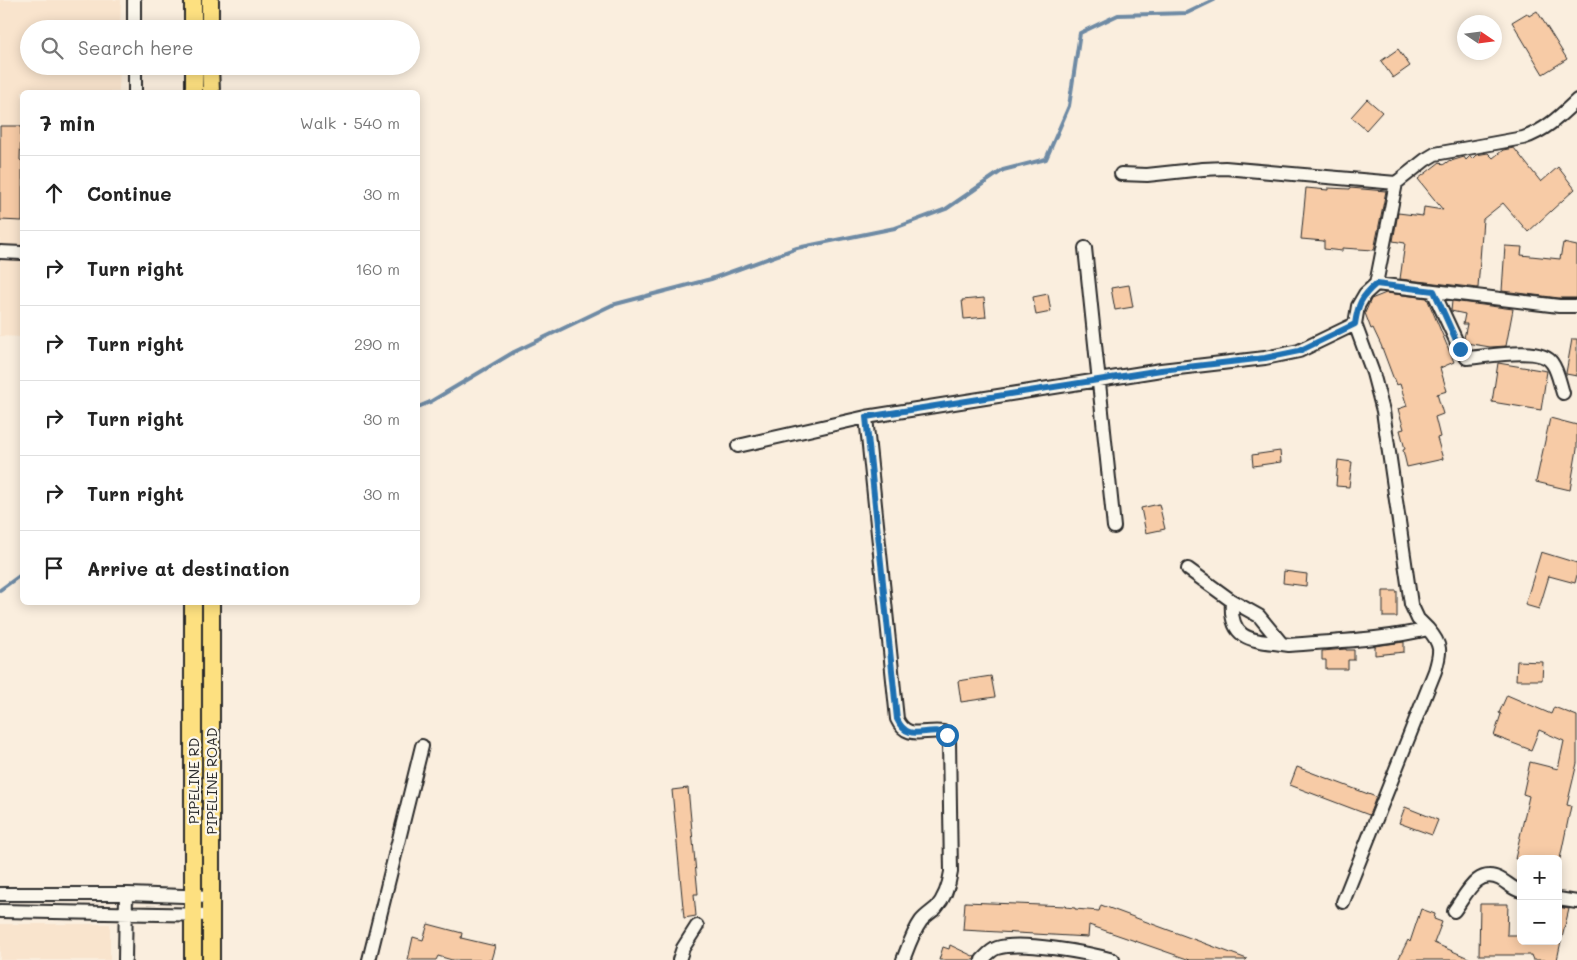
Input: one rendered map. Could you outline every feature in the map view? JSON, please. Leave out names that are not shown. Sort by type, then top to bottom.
[{"type":"main road","points":[[193,0],[194,20]]},
{"type":"main road","points":[[210,0],[210,20]]},
{"type":"main road","points":[[194,75],[194,90]]},
{"type":"main road","points":[[210,75],[210,90]]},
{"type":"main road","name":"PIPELINE RD","points":[[193,605],[193,960]]},
{"type":"main road","name":"PIPELINE ROAD","points":[[211,605],[211,960]]},
{"type":"street","points":[[134,0],[134,20]]},
{"type":"street","points":[[135,75],[135,90]]},
{"type":"street","points":[[1343,902],[1435,671],[1440,646],[1436,638],[1418,619],[1411,604],[1382,411],[1373,374],[1355,324],[1358,306],[1364,294],[1376,284],[1396,183],[1435,154],[1536,134],[1554,122],[1577,100]]},
{"type":"street","points":[[1120,174],[1147,175],[1225,168],[1396,183]]},
{"type":"street","points":[[1085,248],[1114,527]]},
{"type":"street","points":[[0,252],[20,253]]},
{"type":"street","points":[[1376,284],[1559,306],[1577,306]]},
{"type":"street","points":[[1434,291],[1460,349],[1468,358],[1503,354],[1540,355],[1552,362],[1563,393]]},
{"type":"street","points":[[738,446],[866,417],[1161,370],[1265,358],[1291,353],[1355,324]]},
{"type":"street","points":[[866,417],[897,719],[900,726],[906,731],[914,733],[943,732],[947,735],[949,741],[950,883],[937,907],[922,920],[916,929],[904,960]]},
{"type":"street","points":[[1188,569],[1232,601],[1258,616],[1282,644]]},
{"type":"street","points":[[1232,601],[1233,622],[1238,632],[1252,640],[1289,645],[1395,635],[1428,629]]},
{"type":"street","points":[[369,960],[422,746]]},
{"type":"street","points":[[1454,911],[1476,880],[1483,876],[1492,876],[1502,880],[1517,890]]},
{"type":"street","points":[[0,894],[130,894],[211,897]]},
{"type":"street","points":[[130,894],[134,960]]},
{"type":"street","points":[[1562,900],[1577,902]]},
{"type":"street","points":[[0,910],[211,915]]},
{"type":"street","points":[[125,960],[130,913]]},
{"type":"street","points":[[679,960],[683,948],[697,926]]},
{"type":"street","points":[[982,960],[988,953],[998,948],[1018,945],[1064,955],[1109,959]]},
{"type":"shaded area","points":[[0,0],[121,0],[120,20],[20,20],[20,75],[120,75],[119,90],[20,90],[20,337],[0,336]]},
{"type":"shaded area","points":[[0,924],[110,924],[110,960],[0,960]]},
{"type":"building","points":[[1537,11],[1567,59],[1543,74],[1512,22],[1527,13],[1529,16]]},
{"type":"building","points":[[1398,49],[1410,66],[1393,78],[1381,61]]},
{"type":"building","points":[[1367,99],[1382,112],[1366,130],[1351,117]]},
{"type":"building","points":[[0,126],[20,126],[20,221],[0,220]]},
{"type":"building","points":[[1514,148],[1541,182],[1558,167],[1575,189],[1528,232],[1503,203],[1483,219],[1478,288],[1400,279],[1405,243],[1393,241],[1398,213],[1423,216],[1424,207],[1443,210],[1418,179],[1440,162],[1443,165],[1450,160],[1464,157],[1466,160],[1470,156],[1472,159],[1476,155],[1488,153],[1493,158],[1503,150]]},
{"type":"building","points":[[1306,188],[1328,190],[1328,188],[1350,188],[1386,191],[1374,250],[1342,248],[1342,251],[1324,249],[1324,241],[1301,239]]},
{"type":"building","points":[[1563,243],[1577,246],[1577,298],[1559,298],[1502,291],[1505,246],[1522,247],[1521,255],[1560,259]]},
{"type":"building","points":[[1129,285],[1133,307],[1115,310],[1111,288]]},
{"type":"building","points":[[1386,293],[1427,298],[1454,362],[1440,368],[1447,391],[1437,394],[1443,414],[1435,417],[1440,437],[1437,438],[1443,459],[1407,467],[1400,430],[1404,429],[1398,409],[1407,406],[1400,384],[1396,385],[1381,345],[1373,328],[1371,329],[1365,313],[1371,299]]},
{"type":"building","points":[[1048,294],[1051,312],[1036,315],[1033,297]]},
{"type":"building","points":[[984,298],[986,317],[964,319],[962,300]]},
{"type":"building","points":[[1452,301],[1513,309],[1506,346],[1490,347],[1466,343],[1464,338],[1467,324],[1463,324],[1465,314],[1451,311]]},
{"type":"building","points":[[1572,339],[1577,339],[1577,376],[1566,374]]},
{"type":"building","points":[[1498,363],[1547,371],[1541,410],[1492,402]]},
{"type":"building","points":[[1550,418],[1577,425],[1577,449],[1570,490],[1536,482]]},
{"type":"building","points":[[1280,451],[1281,462],[1253,466],[1252,455]]},
{"type":"building","points":[[1338,460],[1352,462],[1349,487],[1336,486]]},
{"type":"building","points":[[1159,504],[1165,529],[1146,533],[1141,508]]},
{"type":"building","points":[[1541,552],[1577,563],[1577,575],[1575,583],[1549,576],[1539,609],[1525,605]]},
{"type":"building","points":[[1284,571],[1307,574],[1306,586],[1283,583]]},
{"type":"building","points":[[1383,591],[1397,591],[1397,617],[1383,617]]},
{"type":"building","points":[[1404,642],[1404,652],[1375,655],[1375,646]]},
{"type":"building","points":[[1354,650],[1354,660],[1348,660],[1348,669],[1326,669],[1326,660],[1322,660],[1322,651]]},
{"type":"building","points":[[1517,661],[1543,662],[1542,680],[1516,680]]},
{"type":"building","points":[[991,676],[995,697],[961,702],[958,681]]},
{"type":"building","points":[[1507,695],[1551,714],[1554,707],[1577,716],[1577,763],[1567,805],[1571,806],[1561,855],[1517,855],[1517,859],[1515,859],[1529,796],[1523,794],[1530,762],[1558,769],[1564,741],[1539,730],[1531,750],[1494,736],[1501,714],[1499,713]]},
{"type":"building","points":[[1297,767],[1376,797],[1369,815],[1290,785]]},
{"type":"building","points":[[688,788],[698,894],[694,894],[696,916],[684,918],[672,790]]},
{"type":"building","points":[[1405,807],[1438,820],[1432,835],[1399,823]]},
{"type":"building","points":[[965,902],[1066,906],[1075,909],[1099,911],[1101,905],[1247,959],[1190,960],[1089,925],[1088,937],[963,930]]},
{"type":"building","points":[[1480,904],[1508,904],[1507,935],[1517,935],[1517,945],[1560,945],[1557,960],[1533,960],[1531,955],[1479,955]]},
{"type":"building","points":[[1562,908],[1569,909],[1562,938]]},
{"type":"building","points":[[1421,909],[1435,914],[1434,919],[1442,922],[1434,943],[1473,960],[1398,960],[1408,940],[1410,942]]},
{"type":"building","points":[[428,924],[462,933],[461,938],[495,946],[491,960],[452,960],[438,956],[436,960],[408,960],[413,937],[423,940]]},
{"type":"building","points":[[950,945],[975,957],[974,960],[939,960],[943,947],[949,949]]},
{"type":"waterway","points":[[420,406],[514,352],[612,305],[711,279],[797,248],[895,228],[946,209],[1003,170],[1046,159],[1069,106],[1080,33],[1118,15],[1187,13],[1214,0]]},
{"type":"waterway","points":[[0,590],[20,575]]},
{"type":"route","points":[[947,735],[943,732],[914,733],[906,731],[900,726],[897,719],[866,417],[1161,370],[1265,358],[1299,351],[1355,324],[1358,306],[1364,294],[1376,284],[1434,291],[1460,349]]}]
